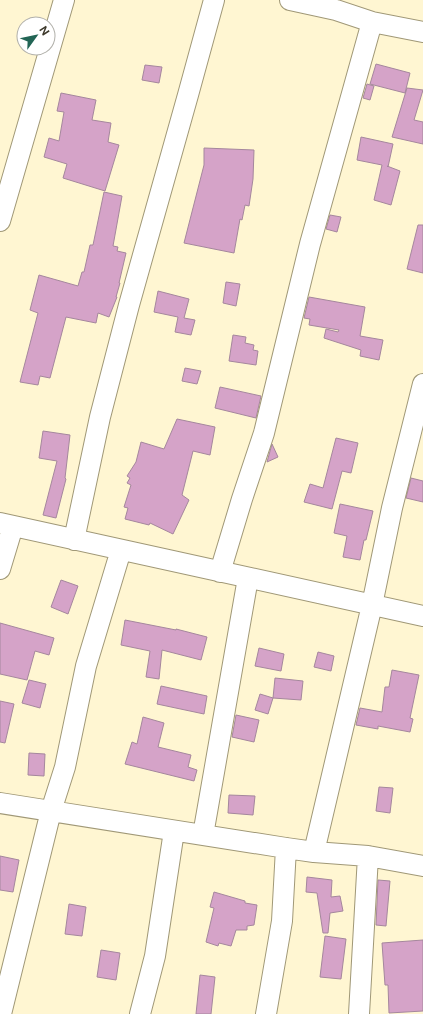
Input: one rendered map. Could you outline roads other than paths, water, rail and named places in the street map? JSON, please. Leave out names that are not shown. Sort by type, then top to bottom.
[{"type":"street","points":[[0,221],[64,0]]},
{"type":"street","points":[[74,540],[100,416],[214,0]]},
{"type":"street","points":[[290,0],[337,5],[372,22],[423,32]]},
{"type":"street","points":[[220,572],[264,433],[310,244],[372,22]]},
{"type":"street","points":[[314,852],[372,605],[392,508],[423,384]]},
{"type":"street","points":[[0,569],[6,525],[423,616]]},
{"type":"street","points":[[1,1014],[51,811],[65,767],[86,666],[121,550]]},
{"type":"street","points":[[203,835],[248,578]]},
{"type":"street","points":[[0,803],[286,848],[314,852],[368,856],[423,866]]},
{"type":"street","points":[[140,1014],[154,956],[174,831]]},
{"type":"street","points":[[266,1014],[282,920],[286,848]]},
{"type":"street","points":[[359,1014],[368,856]]}]
